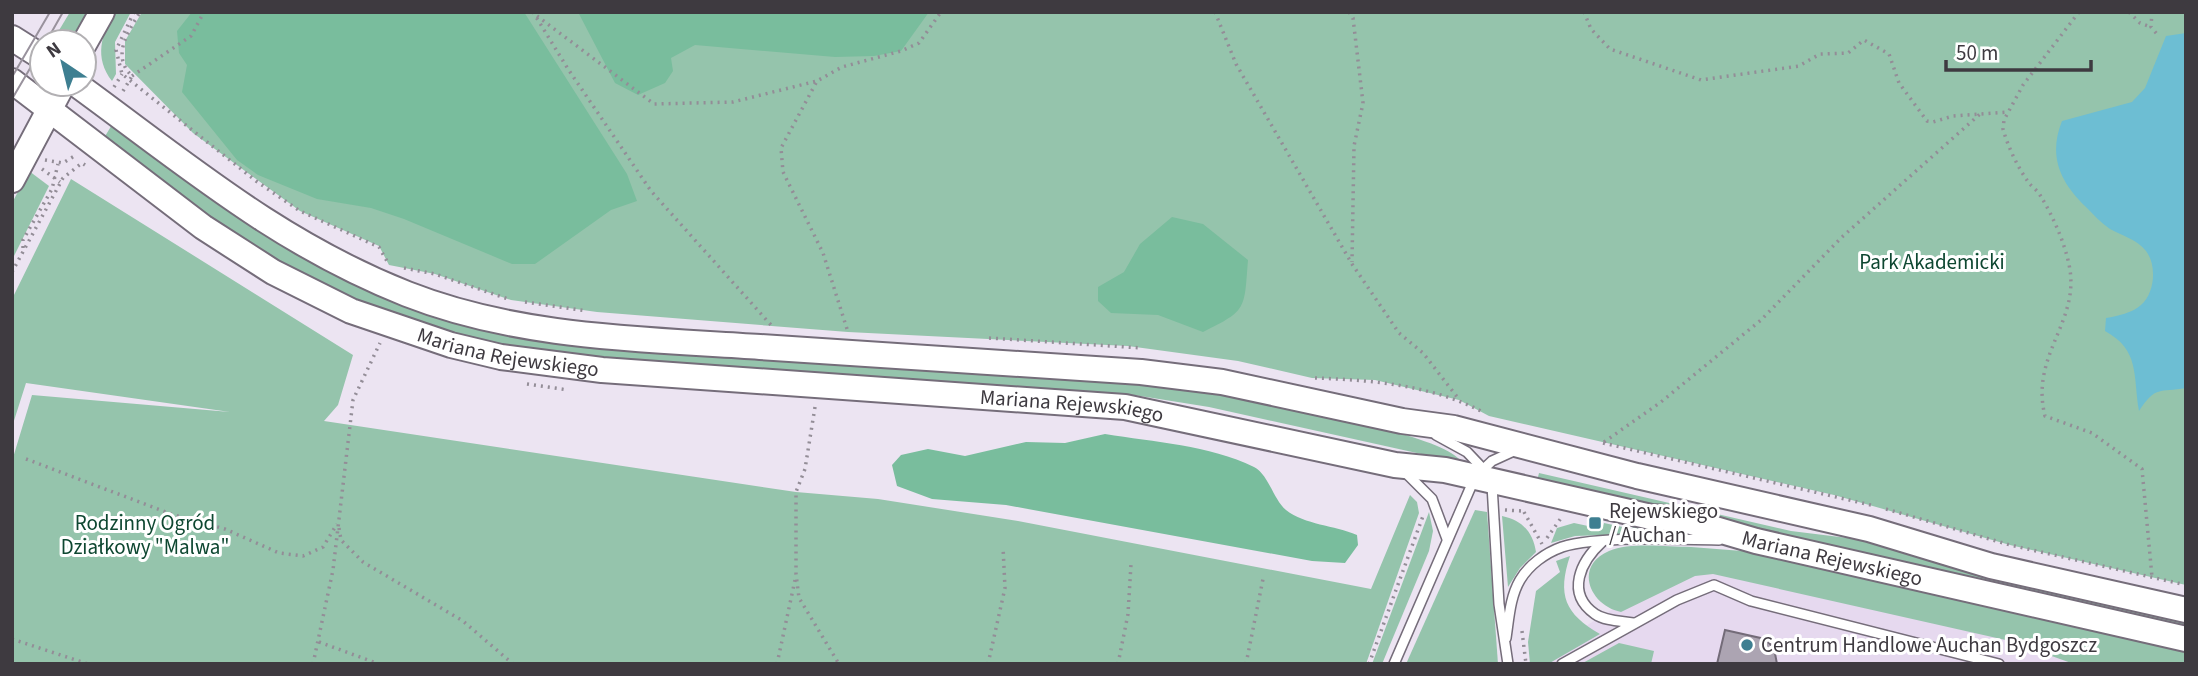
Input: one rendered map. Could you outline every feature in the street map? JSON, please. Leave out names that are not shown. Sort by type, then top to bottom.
[{"type":"street","points":[[93,28],[102,12]]},
{"type":"street","points":[[12,38],[28,48]]},
{"type":"street","name":"Mariana Rejewskiego","points":[[12,81],[243,254],[319,296],[387,325],[451,345],[548,365],[1125,407],[1395,465],[1483,476],[1651,517],[1681,519],[1756,541],[2186,639]]},
{"type":"street","points":[[12,180],[56,98]]},
{"type":"street","name":"Mariana Rejewskiego","points":[[95,98],[232,202],[306,247],[405,293],[474,316],[524,327],[626,338],[1175,375],[1236,385],[1527,446],[1637,475],[1869,529],[1991,566],[2186,610]]},
{"type":"lane","points":[[1402,421],[1458,447],[1483,476],[1508,664]]},
{"type":"lane","points":[[1394,664],[1447,539],[1483,476],[1500,456],[1527,446]]},
{"type":"lane","points":[[1395,465],[1432,499],[1447,539]]},
{"type":"lane","points":[[1506,638],[1516,588],[1534,564],[1560,548],[1602,542],[1688,539],[1756,541]]},
{"type":"lane","points":[[1602,542],[1581,566],[1577,583],[1583,601],[1594,614],[1633,623]]},
{"type":"lane","points":[[1562,664],[1633,623],[1714,585],[1751,601],[1999,664]]},
{"type":"path","points":[[134,12],[118,42],[116,59],[122,74],[193,133],[300,211],[379,247],[389,265]]},
{"type":"path","points":[[132,76],[191,36],[204,12]]},
{"type":"path","points":[[534,13],[654,104],[733,102],[817,81],[842,67],[901,51],[919,43],[941,12]]},
{"type":"path","points":[[1215,12],[1236,64],[1352,264],[1399,333],[1423,353],[1459,400]]},
{"type":"path","points":[[1349,12],[1353,18],[1363,103],[1354,146],[1352,264]]},
{"type":"path","points":[[1584,12],[1591,29],[1610,49],[1701,80],[1799,66],[1820,54],[1848,53],[1864,40],[1889,54],[1899,83],[1927,121],[1982,113],[2009,113]]},
{"type":"path","points":[[2079,12],[2030,74],[2004,120],[2006,137],[2029,184],[2039,192],[2064,249],[2070,271],[2071,296],[2048,353],[2041,380],[2045,416],[2092,433],[2142,469],[2152,577]]},
{"type":"path","points":[[2129,12],[2157,34]]},
{"type":"path","points":[[2151,27],[2152,12]]},
{"type":"path","points":[[534,13],[651,191],[772,326],[759,325]]},
{"type":"path","points":[[817,81],[781,148],[783,172],[823,253],[847,329],[835,328]]},
{"type":"path","points":[[1603,443],[1661,402],[1761,320],[1842,237],[1982,113]]},
{"type":"path","points":[[12,272],[23,250],[23,240],[54,182],[58,164]]},
{"type":"path","points":[[400,267],[435,274],[511,300],[597,312]]},
{"type":"path","points":[[313,664],[333,570],[353,400],[387,325]]},
{"type":"path","points":[[816,384],[814,423],[796,492],[796,574],[799,598],[839,664]]},
{"type":"path","points":[[26,459],[172,514],[225,529],[279,553],[303,556],[323,547],[338,523]]},
{"type":"path","points":[[1547,538],[1559,521]]},
{"type":"path","points":[[338,523],[341,540],[363,562],[463,621],[513,664]]},
{"type":"path","points":[[988,664],[1005,589],[1003,547]]},
{"type":"path","points":[[1118,664],[1128,614],[1131,564]]},
{"type":"path","points":[[777,664],[796,574]]},
{"type":"path","points":[[1246,664],[1263,579]]},
{"type":"path","points":[[12,639],[88,664]]},
{"type":"path","points":[[318,641],[379,664]]},
{"type":"shaded area","name":"Centrum Handlowe Auchan Bydgoszcz","points":[[1715,567],[2118,664],[1527,664],[1628,599]]},
{"type":"green space","points":[[70,12],[88,12],[78,28],[60,28]]},
{"type":"green space","points":[[115,12],[131,12],[115,42],[116,74],[112,81],[101,55],[103,37]]},
{"type":"green space","name":"Park Akademicki","points":[[142,12],[2186,12],[2186,585],[2010,545],[1834,495],[1489,416],[1459,400],[1375,380],[1312,378],[1238,361],[1128,346],[848,332],[597,312],[511,300],[435,274],[389,265],[379,246],[300,211],[193,133],[125,64],[125,41]]},
{"type":"green space","points":[[192,12],[524,12],[627,174],[637,201],[611,210],[535,264],[512,264],[404,219],[371,208],[317,199],[258,175],[237,160],[182,92],[187,65],[179,53],[177,31]]},
{"type":"green space","points":[[578,12],[929,12],[901,51],[874,56],[835,57],[695,45],[671,58],[673,71],[665,83],[638,95],[615,83]]},
{"type":"green space","points":[[113,123],[208,196],[268,237],[338,275],[411,308],[1148,383],[1317,413],[1368,425],[1413,437],[1446,450],[1462,463],[1209,407],[1134,395],[610,359],[562,354],[465,337],[371,308],[334,292],[265,254],[199,210],[104,138]]},
{"type":"green space","points":[[29,171],[49,186],[12,260],[12,203]]},
{"type":"green space","name":"Rodzinny Ogród Działkowy \"Malwa\"","points":[[71,179],[353,355],[338,405],[324,421],[796,492],[878,499],[1018,521],[1371,589],[1410,495],[1417,502],[1419,513],[1366,664],[12,664],[12,461],[32,395],[230,412],[26,383],[12,427],[12,299]]},
{"type":"green space","points":[[1172,217],[1203,224],[1248,260],[1246,289],[1241,306],[1228,318],[1203,332],[1158,315],[1111,313],[1098,301],[1098,287],[1124,272],[1140,244]]},
{"type":"green space","points":[[1105,434],[1200,449],[1254,467],[1264,476],[1286,510],[1302,519],[1357,535],[1358,545],[1345,563],[1312,561],[1006,505],[932,499],[897,486],[892,465],[901,455],[928,449],[965,456],[1026,442],[1065,443]]},
{"type":"green space","points":[[1539,473],[1791,531],[1864,540],[2186,621],[2186,628],[1537,481]]},
{"type":"green space","points":[[1475,510],[1487,512],[1498,664],[1406,664]]},
{"type":"green space","points":[[1429,512],[1433,531],[1429,551],[1382,664],[1372,664]]},
{"type":"green space","points":[[1502,516],[1515,520],[1525,528],[1532,538],[1536,552],[1520,568],[1508,587]]},
{"type":"green space","points":[[1574,523],[1602,529],[1604,523],[1632,529],[1634,524],[1693,532],[1575,536],[1551,543],[1557,528]]},
{"type":"green space","points":[[1638,546],[1755,552],[2186,651],[2186,664],[2074,664],[2010,641],[1713,574],[1695,576],[1621,612],[1601,602],[1590,585],[1591,566],[1609,551]]},
{"type":"green space","points":[[1570,556],[1564,582],[1567,602],[1579,619],[1600,634],[1548,664],[1530,664],[1528,642],[1536,591],[1560,572],[1556,561]]},
{"type":"green space","points":[[1619,643],[1654,651],[1651,664],[1581,664]]},
{"type":"water","points":[[2186,33],[2186,388],[2154,394],[2139,411],[2130,355],[2116,338],[2105,331],[2106,318],[2129,312],[2146,300],[2153,279],[2150,257],[2143,247],[2107,227],[2077,198],[2063,178],[2056,146],[2062,121],[2132,102],[2145,88],[2166,36]]},
{"type":"building","name":"Centrum Handlowe Auchan Bydgoszcz","points":[[1725,630],[1765,639],[1774,648],[1777,664],[1717,664]]},
{"type":"tram line","points":[[12,77],[50,12]]},
{"type":"tram line","points":[[54,28],[63,12]]},
{"type":"tram line","points":[[12,99],[28,72]]},
{"type":"place","name":"Rejewskiego / Auchan","points":[[1595,523]]},
{"type":"place","name":"Centrum Handlowe Auchan Bydgoszcz","points":[[1747,645]]}]
